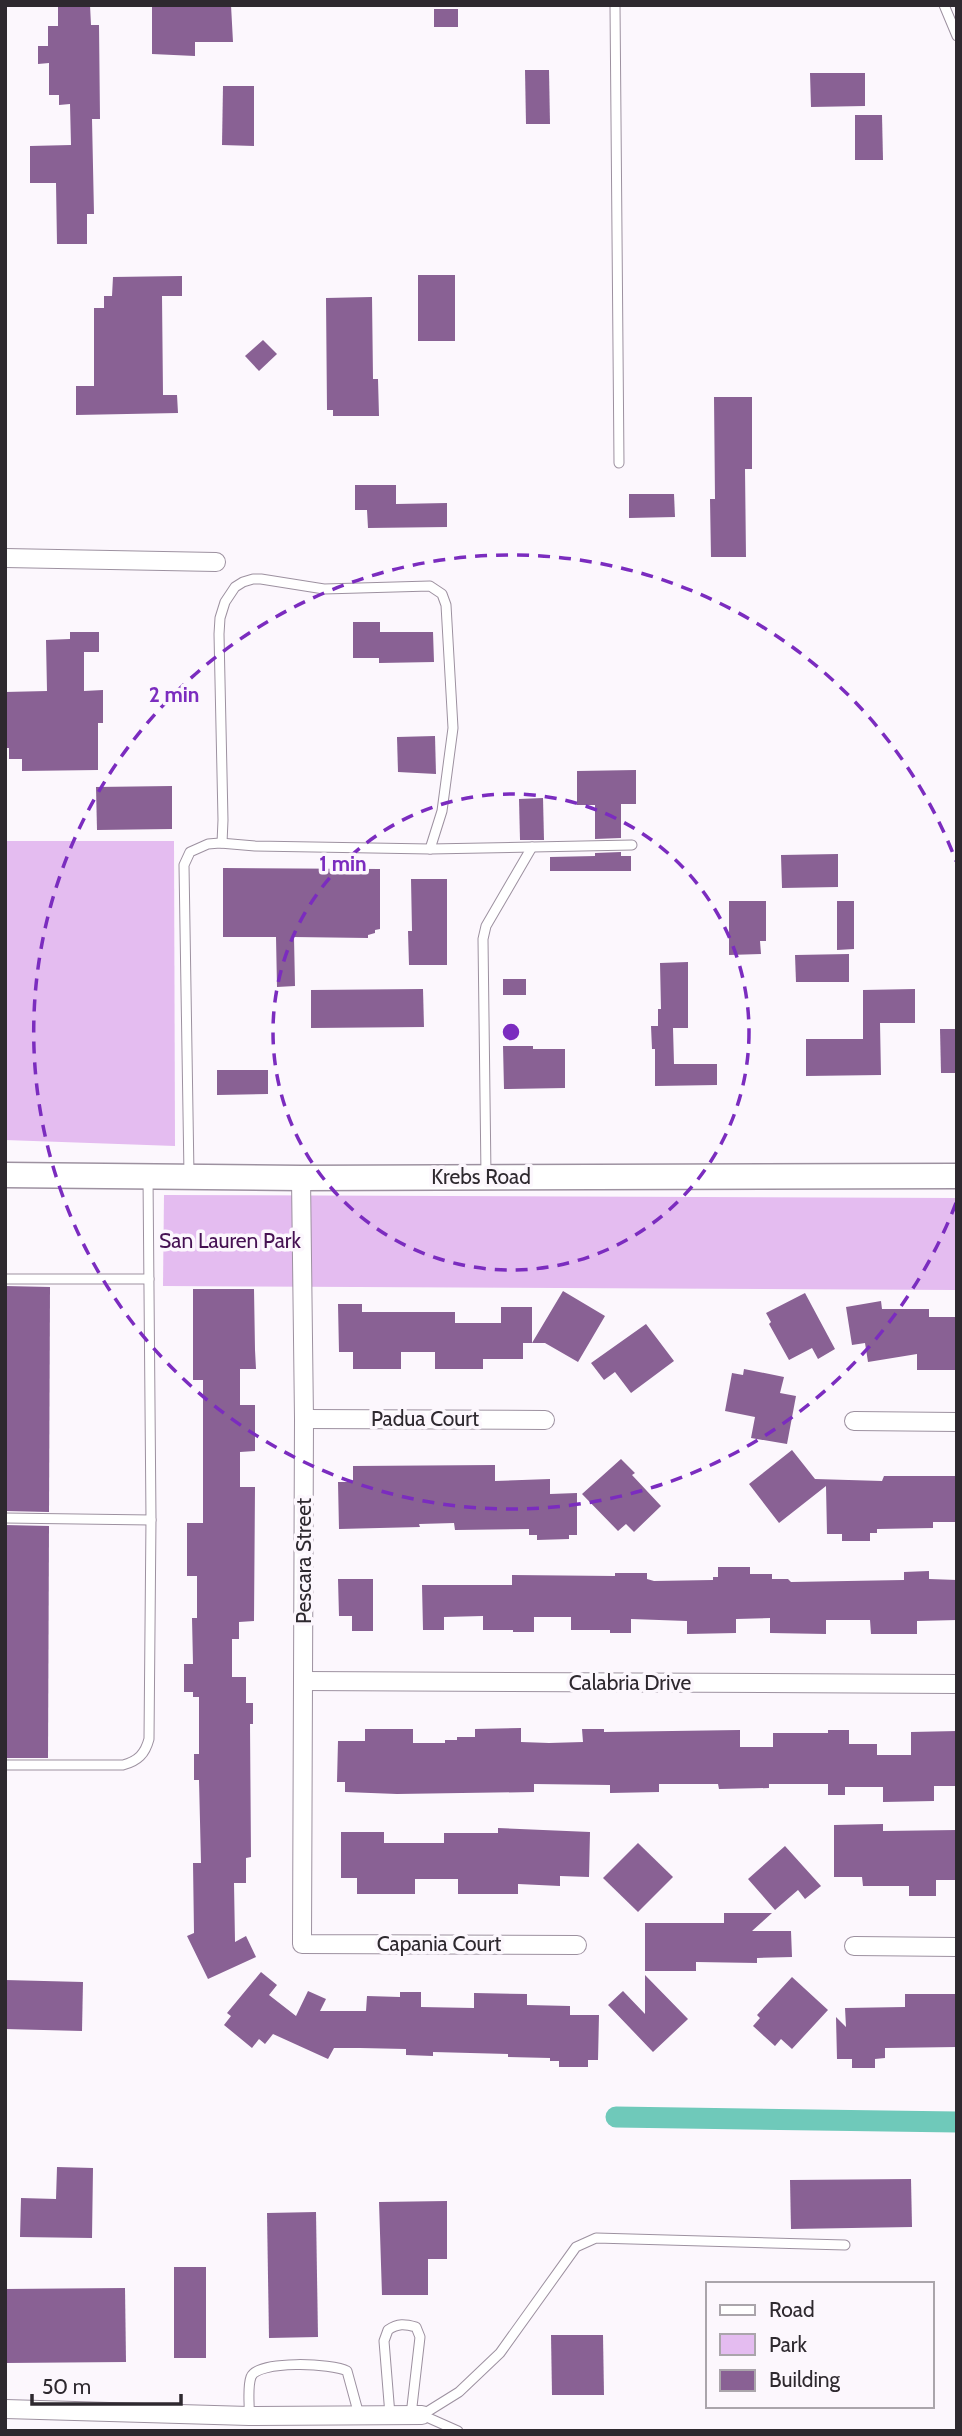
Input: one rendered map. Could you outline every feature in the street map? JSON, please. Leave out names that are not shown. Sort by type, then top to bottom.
[{"type":"street","points":[[5,558],[216,562]]},
{"type":"street","name":"Krebs Road","points":[[5,1175],[301,1178],[957,1176]]},
{"type":"street","name":"Pescara Street","points":[[301,1178],[304,1419],[302,1944]]},
{"type":"street","name":"Padua Court","points":[[304,1419],[545,1420]]},
{"type":"street","points":[[854,1422],[957,1422]]},
{"type":"street","name":"Calabria Drive","points":[[303,1681],[957,1684]]},
{"type":"street","name":"Capania Court","points":[[302,1944],[577,1945]]},
{"type":"street","points":[[854,1946],[957,1947]]},
{"type":"street","points":[[5,2409],[250,2416],[416,2415]]},
{"type":"lane","points":[[615,5],[619,463]]},
{"type":"lane","points":[[944,5],[957,36]]},
{"type":"lane","points":[[222,843],[220,618],[234,587],[243,582],[261,579],[324,589],[430,586],[442,594],[446,605],[453,728],[442,811],[430,849]]},
{"type":"lane","points":[[189,1177],[184,865],[190,852],[222,843],[430,849],[632,845]]},
{"type":"lane","points":[[486,1177],[482,939],[486,926],[532,847]]},
{"type":"lane","points":[[5,1765],[123,1765],[133,1763],[146,1749],[149,1739],[151,1520],[148,1176]]},
{"type":"lane","points":[[5,1279],[149,1279]]},
{"type":"lane","points":[[5,1518],[151,1520]]},
{"type":"lane","points":[[416,2415],[459,2392],[500,2353],[569,2255],[576,2247],[596,2238],[845,2245]]},
{"type":"lane","points":[[390,2415],[384,2341],[387,2329],[407,2324],[416,2327],[420,2337],[416,2415]]},
{"type":"lane","points":[[250,2416],[251,2376],[257,2370],[266,2366],[320,2365],[338,2366],[347,2371],[359,2416]]},
{"type":"lane","points":[[416,2415],[458,2431]]},
{"type":"green space","points":[[5,841],[174,841],[175,1146],[5,1140]]},
{"type":"green space","name":"San Lauren Park","points":[[164,1195],[957,1198],[957,1290],[163,1286]]},
{"type":"building","points":[[58,5],[90,5],[91,25],[99,25],[100,119],[92,119],[94,214],[87,214],[87,244],[57,244],[56,183],[30,183],[30,146],[71,145],[70,104],[59,105],[59,95],[49,95],[49,63],[38,64],[38,46],[48,46],[48,26],[58,26]]},
{"type":"building","points":[[152,5],[231,5],[233,42],[195,42],[195,56],[152,54]]},
{"type":"building","points":[[434,9],[458,9],[458,27],[434,27]]},
{"type":"building","points":[[525,70],[549,70],[550,124],[526,124]]},
{"type":"building","points":[[810,73],[865,73],[865,106],[811,107]]},
{"type":"building","points":[[223,86],[254,86],[254,146],[222,145]]},
{"type":"building","points":[[855,115],[882,115],[883,160],[855,160]]},
{"type":"building","points":[[418,275],[455,275],[455,341],[418,341]]},
{"type":"building","points":[[182,276],[182,296],[162,296],[163,395],[177,395],[178,413],[76,415],[76,386],[94,386],[94,308],[104,308],[104,296],[112,296],[113,277]]},
{"type":"building","points":[[372,297],[373,379],[378,379],[379,416],[333,416],[333,410],[327,410],[326,298]]},
{"type":"building","points":[[263,340],[277,354],[259,371],[245,356]]},
{"type":"building","points":[[714,397],[752,397],[752,469],[745,469],[746,557],[711,557],[710,499],[715,499]]},
{"type":"building","points":[[355,485],[396,485],[396,504],[447,503],[447,527],[368,528],[367,510],[355,510]]},
{"type":"building","points":[[629,494],[674,494],[675,517],[629,518]]},
{"type":"building","points":[[353,622],[380,622],[380,632],[433,632],[434,662],[379,663],[379,658],[353,658]]},
{"type":"building","points":[[70,632],[99,632],[99,652],[84,652],[84,691],[103,690],[103,723],[98,723],[98,770],[22,771],[22,759],[9,759],[9,748],[5,748],[5,692],[47,691],[46,640],[70,639]]},
{"type":"building","points":[[435,736],[436,774],[398,772],[397,737]]},
{"type":"building","points":[[636,770],[636,804],[621,804],[621,838],[595,839],[595,805],[577,805],[577,771]]},
{"type":"building","points":[[172,786],[172,829],[97,830],[96,787]]},
{"type":"building","points":[[543,798],[544,840],[520,840],[519,799]]},
{"type":"building","points":[[621,852],[621,856],[631,856],[631,871],[550,871],[550,857],[595,856],[595,853]]},
{"type":"building","points":[[838,854],[838,887],[782,888],[781,855]]},
{"type":"building","points":[[223,868],[380,869],[380,929],[368,935],[368,938],[294,937],[295,986],[277,987],[276,937],[223,937]]},
{"type":"building","points":[[411,879],[447,879],[447,965],[409,965],[408,931],[412,931]]},
{"type":"building","points":[[729,901],[766,901],[766,941],[760,941],[761,954],[729,955]]},
{"type":"building","points":[[837,901],[854,901],[854,949],[837,950]]},
{"type":"building","points":[[849,954],[849,982],[796,982],[795,955]]},
{"type":"building","points":[[688,962],[688,1028],[673,1028],[674,1064],[717,1064],[717,1085],[655,1086],[655,1049],[652,1049],[651,1026],[658,1026],[658,1009],[661,1009],[660,963]]},
{"type":"building","points":[[503,979],[526,979],[526,995],[503,995]]},
{"type":"building","points":[[423,989],[424,1027],[311,1028],[311,990]]},
{"type":"building","points":[[915,989],[915,1023],[880,1023],[881,1075],[806,1076],[806,1039],[863,1039],[863,990]]},
{"type":"building","points":[[940,1029],[957,1029],[957,1073],[941,1073]]},
{"type":"building","points":[[503,1046],[565,1049],[565,1088],[504,1089]]},
{"type":"building","points":[[217,1070],[268,1070],[268,1094],[217,1095]]},
{"type":"building","points":[[5,1286],[50,1287],[49,1512],[5,1511]]},
{"type":"building","points":[[193,1289],[254,1289],[256,1369],[240,1369],[240,1405],[255,1405],[255,1451],[240,1452],[240,1487],[255,1487],[254,1621],[239,1622],[239,1639],[232,1639],[232,1677],[246,1677],[246,1703],[253,1703],[253,1724],[250,1724],[251,1857],[246,1858],[246,1883],[234,1883],[235,1942],[246,1936],[256,1957],[208,1979],[187,1936],[194,1933],[193,1863],[201,1863],[199,1780],[194,1780],[194,1754],[199,1754],[199,1697],[193,1697],[193,1692],[184,1692],[184,1664],[193,1664],[192,1618],[197,1618],[197,1576],[187,1576],[187,1523],[203,1523],[203,1380],[193,1380]]},
{"type":"building","points":[[563,1291],[605,1316],[578,1362],[545,1343],[532,1343]]},
{"type":"building","points":[[805,1293],[835,1349],[818,1359],[812,1348],[789,1360],[769,1324],[771,1322],[766,1313]]},
{"type":"building","points":[[881,1301],[882,1309],[929,1309],[929,1317],[957,1317],[957,1370],[917,1370],[917,1354],[868,1362],[865,1343],[852,1345],[846,1307]]},
{"type":"building","points":[[338,1304],[362,1304],[362,1312],[455,1312],[455,1323],[501,1323],[501,1307],[532,1307],[532,1343],[523,1343],[523,1359],[483,1359],[483,1369],[435,1369],[435,1352],[401,1352],[401,1369],[353,1369],[353,1352],[339,1352]]},
{"type":"building","points":[[646,1324],[674,1361],[631,1393],[615,1372],[604,1380],[591,1363]]},
{"type":"building","points":[[744,1369],[784,1377],[780,1393],[796,1396],[787,1444],[751,1438],[755,1417],[725,1411],[732,1373],[743,1375]]},
{"type":"building","points":[[792,1450],[815,1479],[882,1481],[884,1476],[957,1476],[957,1522],[933,1522],[933,1528],[877,1529],[877,1533],[870,1533],[870,1541],[842,1541],[842,1534],[827,1534],[826,1486],[779,1523],[749,1484]]},
{"type":"building","points":[[621,1459],[661,1506],[634,1532],[626,1524],[618,1531],[582,1494]]},
{"type":"building","points":[[495,1465],[495,1481],[550,1479],[550,1494],[577,1493],[577,1535],[569,1535],[569,1539],[537,1540],[537,1535],[529,1535],[529,1529],[455,1530],[454,1523],[419,1524],[420,1527],[339,1529],[338,1482],[353,1482],[353,1466]]},
{"type":"building","points":[[5,1525],[49,1526],[48,1758],[5,1758]]},
{"type":"building","points":[[718,1567],[750,1567],[750,1574],[772,1574],[772,1579],[788,1579],[791,1582],[904,1580],[904,1572],[929,1571],[929,1579],[957,1580],[957,1620],[917,1621],[917,1634],[871,1634],[870,1620],[826,1620],[826,1634],[770,1633],[770,1618],[736,1619],[736,1633],[687,1634],[687,1621],[631,1619],[631,1633],[571,1630],[571,1617],[534,1617],[534,1632],[483,1630],[483,1616],[444,1617],[444,1630],[423,1630],[422,1585],[512,1585],[512,1575],[615,1576],[615,1573],[647,1573],[647,1579],[654,1581],[713,1580],[713,1577],[718,1577]]},
{"type":"building","points":[[338,1579],[373,1579],[373,1631],[352,1631],[352,1616],[339,1616]]},
{"type":"building","points":[[521,1728],[521,1742],[549,1743],[583,1742],[582,1729],[604,1729],[604,1732],[740,1730],[740,1747],[773,1747],[773,1733],[828,1733],[828,1730],[849,1730],[849,1744],[877,1744],[877,1755],[911,1755],[911,1732],[957,1731],[957,1786],[934,1786],[934,1801],[883,1802],[883,1787],[845,1787],[845,1795],[828,1795],[828,1784],[769,1784],[769,1788],[719,1789],[718,1784],[659,1784],[659,1792],[610,1793],[610,1785],[534,1784],[534,1792],[397,1794],[345,1792],[345,1782],[337,1782],[338,1741],[365,1741],[365,1729],[413,1729],[413,1743],[445,1743],[445,1740],[457,1740],[457,1737],[475,1737],[475,1729]]},
{"type":"building","points":[[883,1824],[883,1831],[957,1830],[957,1880],[936,1880],[936,1896],[909,1896],[909,1886],[863,1886],[862,1877],[834,1877],[834,1825]]},
{"type":"building","points":[[498,1828],[590,1832],[589,1877],[560,1876],[560,1886],[518,1884],[518,1894],[458,1894],[458,1879],[415,1879],[415,1894],[357,1894],[357,1878],[341,1878],[341,1832],[384,1832],[384,1843],[444,1843],[444,1833],[498,1833]]},
{"type":"building","points":[[638,1843],[673,1877],[638,1912],[603,1878]]},
{"type":"building","points":[[785,1846],[821,1886],[805,1899],[798,1890],[775,1910],[748,1879]]},
{"type":"building","points":[[724,1913],[772,1913],[752,1931],[791,1931],[792,1957],[757,1958],[757,1963],[696,1962],[696,1971],[645,1971],[645,1923],[724,1923]]},
{"type":"building","points":[[261,1972],[277,1985],[269,1995],[296,2016],[308,1991],[326,1999],[320,2011],[366,2011],[367,1996],[400,1997],[400,1992],[421,1992],[421,2007],[474,2008],[474,1993],[527,1994],[527,2005],[570,2006],[570,2015],[599,2015],[598,2060],[588,2060],[588,2067],[559,2067],[559,2061],[550,2061],[550,2058],[433,2052],[433,2056],[406,2055],[406,2049],[360,2048],[334,2048],[328,2059],[273,2034],[265,2044],[259,2039],[252,2048],[224,2025],[231,2016],[227,2013]]},
{"type":"building","points":[[645,1975],[688,2019],[653,2052],[608,2005],[623,1991],[645,2014]]},
{"type":"building","points":[[792,1977],[828,2010],[792,2049],[781,2039],[775,2046],[753,2026],[760,2018],[757,2015]]},
{"type":"building","points":[[5,1980],[83,1982],[82,2031],[5,2029]]},
{"type":"building","points":[[905,1994],[957,1994],[957,2047],[885,2048],[885,2058],[875,2059],[875,2068],[852,2068],[852,2059],[837,2059],[836,2017],[846,2027],[845,2008],[905,2007]]},
{"type":"building","points":[[57,2167],[93,2168],[92,2238],[20,2237],[21,2198],[56,2199]]},
{"type":"building","points":[[911,2179],[912,2227],[791,2229],[790,2180]]},
{"type":"building","points":[[447,2201],[447,2259],[428,2259],[428,2295],[382,2295],[379,2202]]},
{"type":"building","points":[[316,2212],[318,2337],[269,2338],[267,2213]]},
{"type":"building","points":[[174,2267],[206,2267],[206,2358],[174,2358]]},
{"type":"building","points":[[125,2288],[126,2362],[5,2363],[5,2289]]},
{"type":"building","points":[[551,2335],[603,2335],[604,2395],[552,2395]]},
{"type":"waterway","points":[[616,2117],[957,2122]]}]
